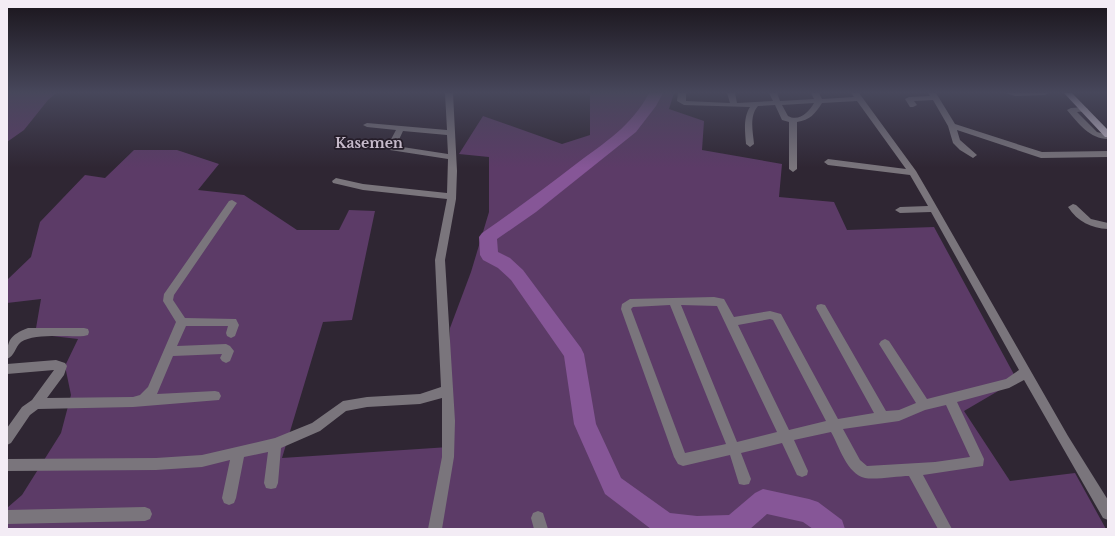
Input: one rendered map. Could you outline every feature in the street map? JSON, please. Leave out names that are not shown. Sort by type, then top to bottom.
[{"type":"main road","points":[[1094,118],[1105,128],[1108,136]]},
{"type":"street","points":[[435,529],[448,457],[447,391],[440,260],[451,196],[453,157],[450,118]]},
{"type":"street","points":[[749,118],[750,144]]},
{"type":"street","points":[[786,118],[793,121],[804,118]]},
{"type":"street","points":[[874,118],[913,173],[1064,440],[1108,513]]},
{"type":"street","points":[[947,118],[952,126],[956,141],[963,148],[974,155]]},
{"type":"street","points":[[1079,118],[1094,134],[1101,137],[1108,136]]},
{"type":"street","points":[[793,121],[793,169]]},
{"type":"street","points":[[367,125],[451,133]]},
{"type":"street","points":[[952,126],[1041,155],[1108,154]]},
{"type":"street","points":[[401,128],[392,146],[393,148],[453,157]]},
{"type":"street","points":[[828,162],[913,173]]},
{"type":"street","points":[[336,181],[378,189],[451,196]]},
{"type":"street","points":[[182,322],[168,301],[168,298],[232,203]]},
{"type":"street","points":[[1073,207],[1087,222],[1096,225],[1108,226]]},
{"type":"street","points":[[900,210],[934,209]]},
{"type":"street","points":[[674,301],[733,447],[744,479]]},
{"type":"street","points":[[802,471],[786,437],[731,322],[718,301],[630,303],[626,309],[680,457],[684,460],[733,447],[786,437],[835,426],[911,412],[924,405],[1009,383],[1022,375],[1025,370]]},
{"type":"street","points":[[821,308],[883,418]]},
{"type":"street","points":[[731,322],[770,315],[777,317],[855,464],[866,472],[913,470],[957,466],[978,462],[978,459],[949,398]]},
{"type":"street","points":[[182,322],[232,322],[234,325],[231,333]]},
{"type":"street","points":[[143,400],[152,392],[182,322]]},
{"type":"street","points":[[7,354],[16,340],[28,333],[84,332]]},
{"type":"street","points":[[885,344],[924,405]]},
{"type":"street","points":[[170,351],[226,349],[228,351],[226,358]]},
{"type":"street","points":[[7,370],[56,365],[61,366],[60,371],[36,404],[26,411],[7,440]]},
{"type":"street","points":[[7,465],[156,464],[202,460],[238,454],[276,444],[316,427],[343,406],[367,402],[420,399],[447,391]]},
{"type":"street","points":[[36,404],[215,396]]},
{"type":"street","points":[[271,483],[276,444]]},
{"type":"street","points":[[229,498],[238,454]]},
{"type":"street","points":[[913,470],[944,529]]},
{"type":"street","points":[[7,517],[146,514]]},
{"type":"shaded area","points":[[7,118],[34,118],[24,130],[7,142]]},
{"type":"shaded area","points":[[482,118],[489,118],[562,144],[590,135],[590,118],[695,118],[704,121],[702,150],[782,164],[779,197],[834,202],[847,230],[934,227],[1017,380],[964,411],[1010,481],[1075,473],[1106,529],[7,529],[7,508],[22,495],[61,433],[71,395],[65,366],[78,339],[35,334],[41,299],[7,303],[7,280],[31,257],[40,222],[85,175],[105,178],[134,150],[177,150],[219,164],[198,190],[244,195],[297,230],[339,230],[349,210],[375,211],[352,320],[323,322],[282,458],[449,447],[450,328],[471,272],[489,212],[489,157],[459,154]]},
{"type":"waterway","points":[[640,118],[631,129],[530,208],[488,237],[489,255],[504,263],[517,275],[574,354],[585,424],[613,486],[666,525],[697,528],[734,527],[763,501],[809,511],[833,529]]},
{"type":"district","name":"Kasemen","points":[[369,143]]}]
